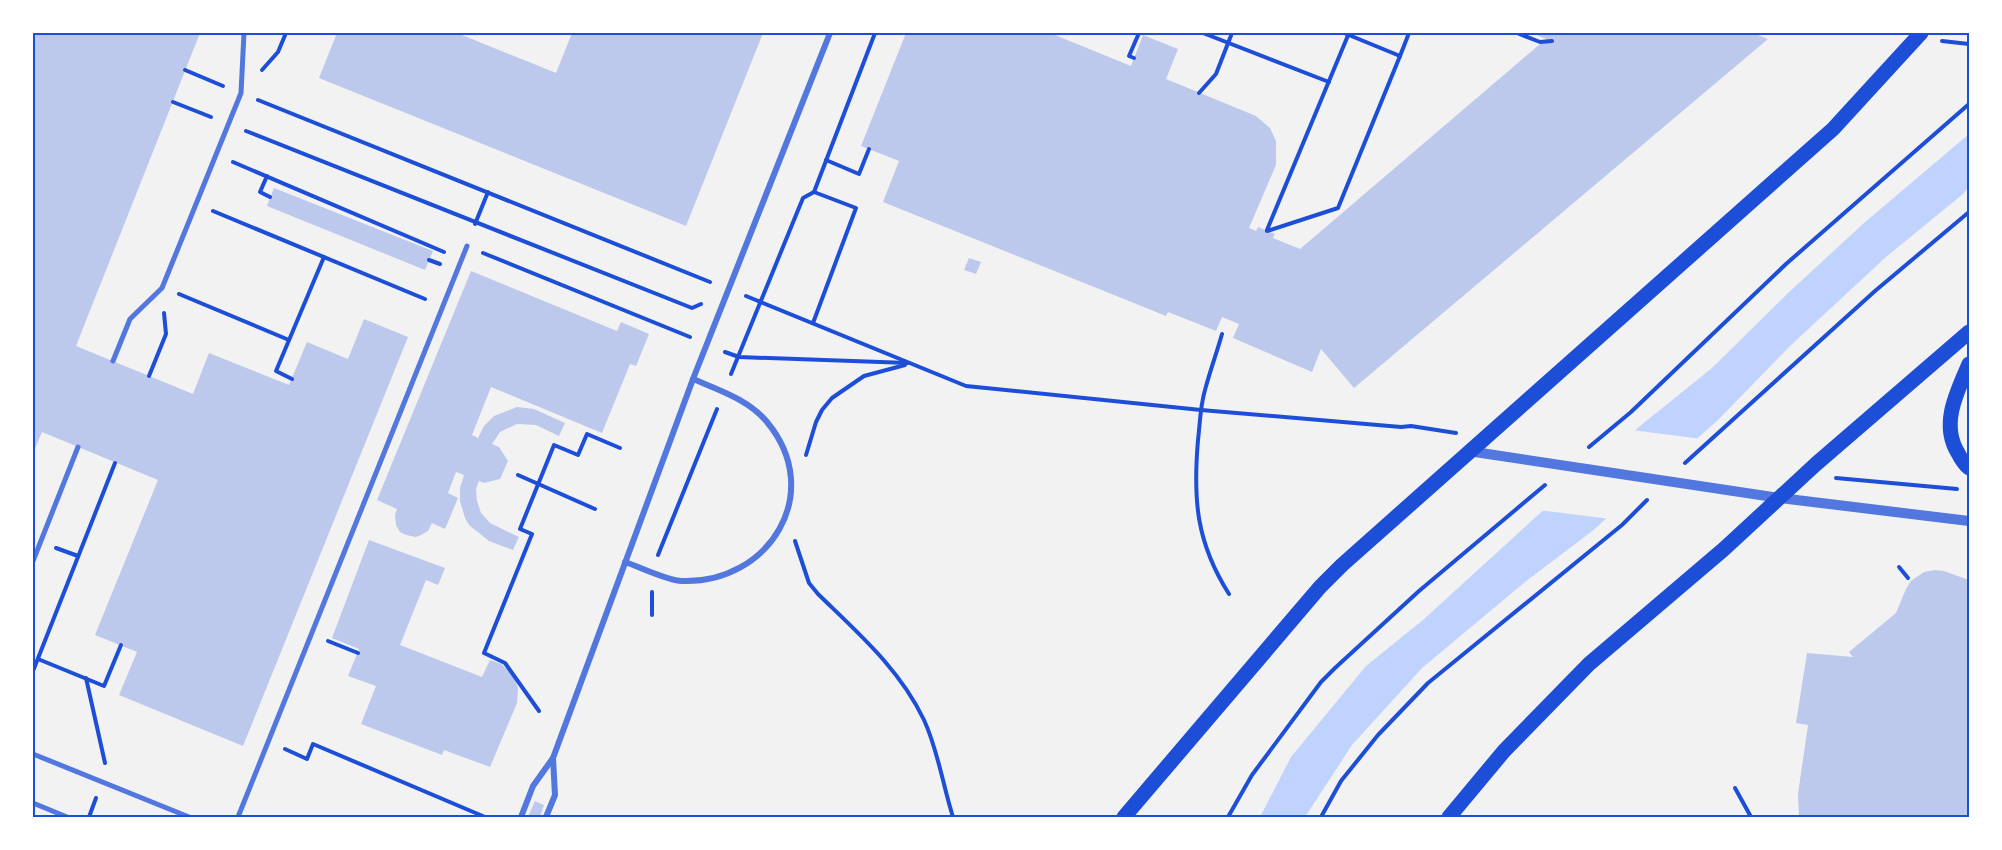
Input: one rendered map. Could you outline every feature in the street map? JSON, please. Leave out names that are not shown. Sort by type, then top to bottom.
[{"type":"main road","points":[[1124,817],[1320,587],[1342,565],[1833,129],[1928,35]]},
{"type":"main road","points":[[1449,817],[1504,751],[1589,664],[1724,549],[1969,332]]},
{"type":"main road","points":[[1969,364],[1952,405],[1950,426],[1954,447],[1969,468]]},
{"type":"street","points":[[113,361],[130,318],[162,288],[241,93],[244,33]]},
{"type":"street","points":[[520,817],[533,786],[553,758],[693,379],[830,33]]},
{"type":"street","points":[[238,817],[467,246]]},
{"type":"street","points":[[626,562],[679,581],[713,579],[737,571],[760,556],[777,535],[785,518],[790,501],[787,457],[767,421],[749,405],[693,379]]},
{"type":"street","points":[[33,561],[78,447]]},
{"type":"street","points":[[1467,452],[1780,498],[1969,521]]},
{"type":"street","points":[[33,754],[189,817]]},
{"type":"street","points":[[546,817],[555,795],[553,758]]},
{"type":"street","points":[[33,803],[67,817]]},
{"type":"path","points":[[278,52],[286,33]]},
{"type":"path","points":[[813,323],[856,208],[814,192],[875,33]]},
{"type":"path","points":[[1134,58],[1129,56],[1139,33]]},
{"type":"path","points":[[1203,33],[1329,82]]},
{"type":"path","points":[[1199,93],[1216,74],[1232,33]]},
{"type":"path","points":[[1400,56],[1347,34],[1267,231],[1338,208],[1400,56],[1409,33]]},
{"type":"path","points":[[1517,33],[1540,42],[1552,41]]},
{"type":"path","points":[[1928,35],[1945,42],[1969,44]]},
{"type":"path","points":[[185,70],[729,289]]},
{"type":"path","points":[[172,102],[203,114]]},
{"type":"path","points":[[258,136],[475,224],[692,308]]},
{"type":"path","points":[[826,160],[859,174],[869,149]]},
{"type":"path","points":[[216,155],[461,260]]},
{"type":"path","points":[[267,176],[260,192],[270,197]]},
{"type":"path","points":[[488,192],[467,246],[738,357],[912,364]]},
{"type":"path","points":[[196,204],[443,306]]},
{"type":"path","points":[[1679,469],[1875,291],[1969,212]]},
{"type":"path","points":[[292,379],[276,371],[324,257]]},
{"type":"path","points":[[162,288],[289,340]]},
{"type":"path","points":[[745,296],[966,386],[1201,410],[1411,426]]},
{"type":"path","points":[[149,376],[166,334]]},
{"type":"path","points":[[1222,334],[1204,392],[1195,478],[1197,515],[1207,550],[1217,575],[1229,594]]},
{"type":"path","points":[[805,460],[816,422],[832,398],[864,376],[912,364]]},
{"type":"path","points":[[538,711],[505,663],[484,653],[532,534],[520,529],[554,445],[578,455],[587,434],[620,448]]},
{"type":"path","points":[[33,671],[115,463]]},
{"type":"path","points":[[518,476],[595,509]]},
{"type":"path","points":[[1321,817],[1341,781],[1378,735],[1428,683],[1622,525],[1655,493]]},
{"type":"path","points":[[794,537],[809,583],[879,654],[910,695],[924,721],[953,817]]},
{"type":"path","points":[[1899,567],[1908,578]]},
{"type":"path","points":[[311,634],[358,653]]},
{"type":"path","points":[[38,659],[104,686],[121,645]]},
{"type":"path","points":[[86,678],[107,769]]},
{"type":"path","points":[[268,741],[307,759],[313,744],[484,817]]},
{"type":"path","points":[[1736,788],[1751,817]]},
{"type":"water","points":[[1969,134],[1969,186],[1963,194],[1886,257],[1790,346],[1718,420],[1591,532],[1525,582],[1422,668],[1352,745],[1305,817],[1260,817],[1291,757],[1366,666],[1423,620],[1640,426],[1712,368],[1864,223]]},
{"type":"pier","points":[[1632,430],[1702,439],[1610,519],[1539,510]]},
{"type":"building","points":[[33,33],[200,33],[76,346],[193,394],[209,353],[289,385],[307,342],[348,359],[364,319],[408,337],[243,746],[119,695],[137,652],[95,635],[158,480],[42,432],[33,453]]},
{"type":"building","points":[[337,33],[457,33],[556,73],[572,33],[763,33],[686,226],[319,78]]},
{"type":"building","points":[[906,33],[1050,33],[1131,66],[1143,35],[1178,49],[1166,79],[1256,116],[1270,128],[1276,141],[1276,165],[1249,228],[1256,231],[1258,227],[1275,234],[1273,238],[1300,249],[1546,39],[1532,33],[1753,33],[1768,39],[1354,388],[1321,349],[1312,372],[1233,338],[1239,324],[1222,317],[1216,331],[1168,312],[1166,316],[883,202],[899,161],[861,146]]},
{"type":"building","points":[[274,188],[433,251],[425,270],[267,206]]},
{"type":"building","points":[[969,258],[981,262],[976,274],[964,270]]},
{"type":"building","points":[[471,271],[617,331],[621,322],[649,334],[636,366],[630,364],[602,433],[491,387],[472,435],[478,438],[484,426],[494,416],[517,407],[534,409],[565,423],[559,436],[536,425],[517,424],[500,432],[492,444],[499,447],[508,461],[500,479],[484,483],[479,481],[476,489],[477,501],[481,513],[490,523],[519,537],[513,550],[489,541],[469,525],[460,501],[460,488],[464,475],[456,472],[448,493],[458,498],[445,529],[432,523],[428,531],[421,535],[416,537],[406,535],[400,532],[396,525],[397,509],[377,500]]},
{"type":"building","points":[[369,540],[445,568],[438,585],[426,580],[400,645],[482,677],[490,660],[501,664],[515,679],[518,688],[517,703],[490,767],[444,750],[442,755],[361,724],[376,686],[348,676],[359,649],[332,638]]},
{"type":"building","points":[[1935,570],[1969,580],[1969,817],[1799,817],[1798,794],[1808,725],[1796,723],[1807,653],[1853,657],[1849,652],[1896,613],[1911,581],[1924,572]]},
{"type":"building","points":[[535,801],[544,805],[540,817],[528,817]]}]
